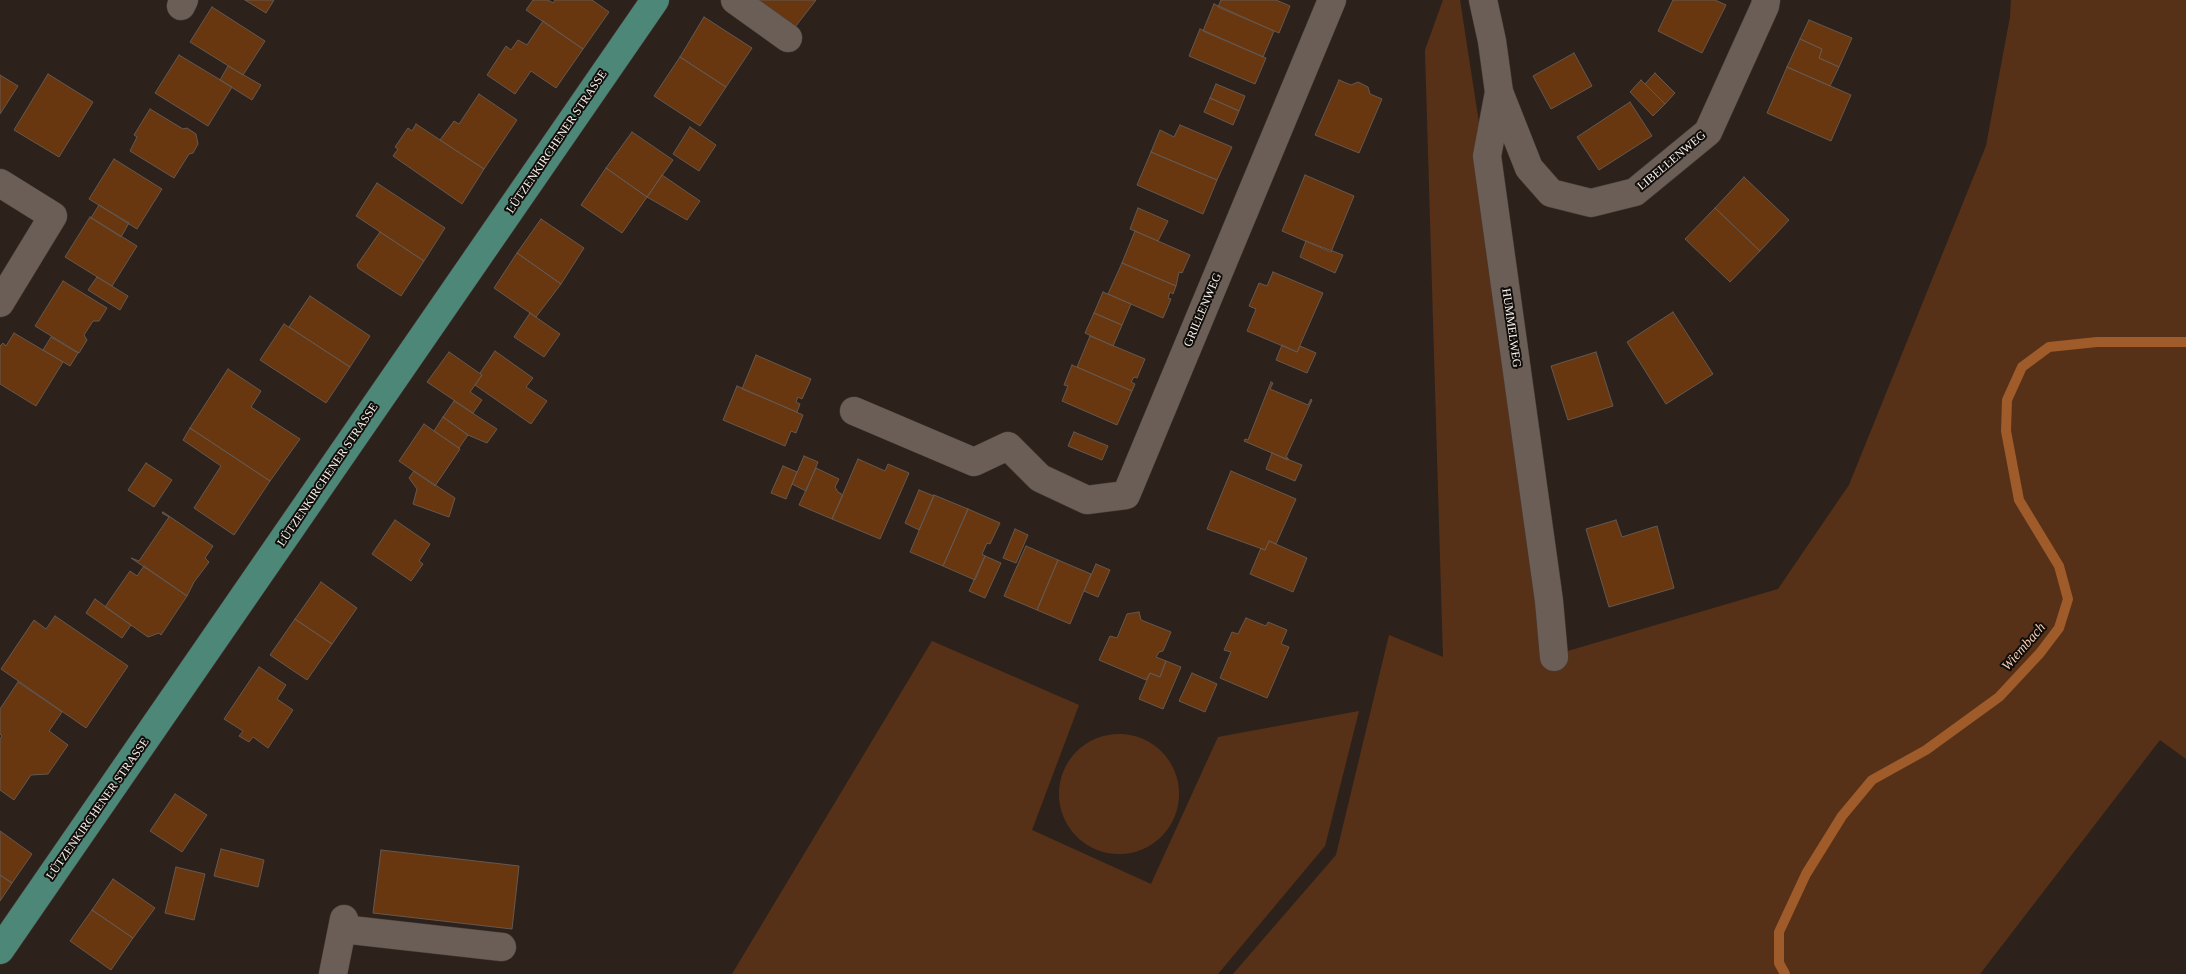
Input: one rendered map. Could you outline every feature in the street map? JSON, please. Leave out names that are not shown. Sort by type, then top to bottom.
[{"type":"main road","name":"LÜTZENKIRCHENER STRASSE","points":[[0,950],[655,0]]},
{"type":"street","points":[[735,0],[788,38]]},
{"type":"street","name":"GRILLENWEG","points":[[854,411],[974,462],[1008,446],[1040,478],[1087,500],[1126,495],[1332,0]]},
{"type":"street","name":"HUMMELWEG","points":[[1483,0],[1492,41],[1499,92],[1487,156],[1554,657]]},
{"type":"street","name":"LIBELLENWEG","points":[[1499,92],[1529,168],[1551,193],[1591,203],[1635,192],[1708,132],[1766,6],[1766,0]]},
{"type":"street","points":[[0,183],[52,216],[0,303]]},
{"type":"street","points":[[334,974],[343,924],[502,948]]},
{"type":"shaded area","points":[[1443,0],[1460,0],[1561,653],[1778,589],[1849,485],[1986,146],[2010,17],[2011,0],[2186,0],[2186,759],[2160,740],[1980,974],[1233,974],[1336,855],[1389,635],[1443,657],[1425,50]]},
{"type":"shaded area","points":[[932,641],[1079,705],[1032,830],[1151,884],[1218,737],[1359,711],[1325,846],[1218,974],[732,974]]},
{"type":"shaded area","points":[[1119,734],[1131,735],[1142,739],[1152,744],[1161,752],[1169,761],[1174,771],[1178,782],[1178,806],[1174,817],[1169,827],[1161,836],[1152,844],[1142,849],[1131,853],[1119,854],[1107,853],[1096,849],[1086,844],[1077,836],[1069,827],[1064,817],[1060,806],[1059,794],[1060,782],[1064,771],[1069,761],[1077,752],[1086,744],[1096,739],[1107,735]]},
{"type":"building","points":[[245,0],[274,0],[266,13]]},
{"type":"building","points":[[533,0],[548,0],[553,3],[555,0],[592,0],[609,12],[583,49],[526,10]]},
{"type":"building","points":[[753,0],[816,0],[792,31]]},
{"type":"building","points":[[1221,0],[1276,0],[1290,6],[1279,33],[1218,7]]},
{"type":"building","points":[[1673,0],[1715,0],[1726,5],[1702,53],[1658,31]]},
{"type":"building","points":[[1214,4],[1274,31],[1263,57],[1203,31]]},
{"type":"building","points":[[212,7],[265,41],[243,75],[190,42]]},
{"type":"building","points":[[704,17],[752,48],[726,87],[680,57]]},
{"type":"building","points":[[1809,20],[1852,38],[1839,67],[1819,58],[1822,49],[1800,39]]},
{"type":"building","points":[[543,21],[583,49],[556,88],[531,71],[515,94],[487,75],[506,46],[511,50],[518,40],[527,45]]},
{"type":"building","points":[[1200,29],[1266,58],[1255,84],[1189,56]]},
{"type":"building","points":[[1800,39],[1822,49],[1819,58],[1839,67],[1830,86],[1787,67]]},
{"type":"building","points":[[1574,53],[1592,86],[1551,109],[1533,76]]},
{"type":"building","points":[[179,55],[232,87],[208,126],[155,93]]},
{"type":"building","points":[[680,57],[726,87],[700,126],[654,96]]},
{"type":"building","points":[[228,66],[261,85],[252,100],[220,80]]},
{"type":"building","points":[[1787,67],[1851,95],[1831,141],[1767,113]]},
{"type":"building","points":[[1655,73],[1675,93],[1665,104],[1645,84]]},
{"type":"building","points":[[48,74],[93,102],[59,157],[14,130]]},
{"type":"building","points":[[0,75],[18,86],[0,114]]},
{"type":"building","points":[[1339,80],[1351,85],[1358,82],[1368,87],[1370,94],[1382,99],[1359,153],[1315,135]]},
{"type":"building","points":[[1641,80],[1665,104],[1653,116],[1630,92]]},
{"type":"building","points":[[1216,84],[1245,96],[1239,111],[1210,98]]},
{"type":"building","points":[[479,94],[517,120],[484,169],[440,140],[454,121],[459,124]]},
{"type":"building","points":[[1210,98],[1239,111],[1233,125],[1204,112]]},
{"type":"building","points":[[1630,102],[1652,136],[1599,170],[1577,137]]},
{"type":"building","points":[[150,109],[183,129],[187,128],[196,134],[198,144],[193,153],[189,154],[174,178],[130,151],[137,137],[134,135]]},
{"type":"building","points":[[416,124],[484,169],[462,204],[393,156],[398,149],[395,147],[408,128],[412,131]]},
{"type":"building","points":[[1180,125],[1232,147],[1217,180],[1151,152],[1160,130],[1174,137]]},
{"type":"building","points":[[690,127],[716,145],[699,171],[673,154]]},
{"type":"building","points":[[632,132],[673,160],[647,197],[606,168]]},
{"type":"building","points":[[1151,152],[1217,180],[1203,214],[1137,185]]},
{"type":"building","points":[[114,159],[162,189],[137,229],[89,199]]},
{"type":"building","points":[[606,168],[647,197],[622,233],[581,205]]},
{"type":"building","points":[[662,175],[700,201],[687,220],[647,197]]},
{"type":"building","points":[[1305,175],[1354,196],[1331,252],[1282,231]]},
{"type":"building","points":[[1744,177],[1789,220],[1760,251],[1715,208]]},
{"type":"building","points":[[377,183],[445,228],[424,261],[356,216]]},
{"type":"building","points":[[99,205],[129,223],[121,237],[91,218]]},
{"type":"building","points":[[1138,208],[1168,221],[1158,241],[1130,229]]},
{"type":"building","points":[[1715,208],[1760,251],[1730,282],[1685,239]]},
{"type":"building","points":[[90,217],[137,246],[112,286],[65,257]]},
{"type":"building","points":[[541,219],[584,248],[561,284],[517,253]]},
{"type":"building","points":[[1135,231],[1190,255],[1182,273],[1179,272],[1176,286],[1122,263]]},
{"type":"building","points":[[380,232],[424,261],[401,296],[358,268],[357,265]]},
{"type":"building","points":[[1306,241],[1343,255],[1335,273],[1300,257]]},
{"type":"building","points":[[517,253],[561,284],[536,317],[494,288]]},
{"type":"building","points":[[1122,263],[1176,286],[1173,294],[1170,292],[1168,298],[1171,299],[1163,318],[1108,294]]},
{"type":"building","points":[[1273,272],[1323,293],[1297,352],[1247,331],[1256,309],[1249,306],[1259,283],[1267,286]]},
{"type":"building","points":[[97,277],[128,296],[120,310],[88,290]]},
{"type":"building","points":[[63,281],[107,308],[99,321],[93,321],[84,335],[87,340],[79,353],[35,326]]},
{"type":"building","points":[[1103,292],[1131,304],[1122,325],[1094,313]]},
{"type":"building","points":[[310,296],[370,336],[350,367],[289,327]]},
{"type":"building","points":[[1673,312],[1713,374],[1666,404],[1627,342]]},
{"type":"building","points":[[530,313],[560,334],[544,357],[514,337]]},
{"type":"building","points":[[1094,313],[1122,325],[1113,346],[1085,333]]},
{"type":"building","points":[[284,324],[350,367],[326,403],[260,360]]},
{"type":"building","points":[[14,333],[63,362],[36,406],[0,384],[0,346],[3,343],[6,346]]},
{"type":"building","points":[[1090,336],[1145,359],[1137,378],[1134,377],[1131,382],[1135,384],[1132,391],[1077,367]]},
{"type":"building","points":[[51,337],[78,353],[70,366],[43,350]]},
{"type":"building","points":[[1282,345],[1297,352],[1300,346],[1316,353],[1307,373],[1276,360]]},
{"type":"building","points":[[495,351],[533,378],[526,387],[547,401],[531,424],[475,385],[482,375],[480,373]]},
{"type":"building","points":[[449,352],[482,375],[470,392],[482,400],[473,413],[427,382]]},
{"type":"building","points":[[1596,352],[1613,406],[1568,420],[1551,366]]},
{"type":"building","points":[[756,355],[811,379],[802,399],[798,397],[796,402],[800,404],[797,412],[742,389]]},
{"type":"building","points":[[1072,365],[1132,391],[1117,425],[1062,401],[1068,386],[1064,385]]},
{"type":"building","points":[[228,369],[261,391],[251,407],[300,439],[270,481],[190,428]]},
{"type":"building","points":[[1271,382],[1273,383],[1270,389],[1308,405],[1312,400],[1286,457],[1288,460],[1244,441],[1245,439],[1248,440]]},
{"type":"building","points":[[737,386],[803,415],[796,433],[791,431],[785,446],[723,420]]},
{"type":"building","points":[[454,401],[497,429],[487,443],[468,435],[443,417]]},
{"type":"building","points":[[443,417],[468,435],[459,448],[434,431]]},
{"type":"building","points":[[424,424],[460,449],[435,486],[399,461]]},
{"type":"building","points":[[190,428],[270,481],[234,535],[194,508],[221,466],[183,440]]},
{"type":"building","points":[[1074,432],[1108,446],[1102,460],[1068,446]]},
{"type":"building","points":[[1272,453],[1302,465],[1295,481],[1266,469]]},
{"type":"building","points":[[804,456],[818,462],[806,491],[792,484]]},
{"type":"building","points":[[858,459],[885,471],[888,464],[909,473],[880,539],[832,519]]},
{"type":"building","points":[[146,463],[172,480],[154,507],[128,490]]},
{"type":"building","points":[[783,466],[797,472],[786,499],[771,493]]},
{"type":"building","points":[[816,468],[839,479],[835,487],[843,495],[832,519],[799,505]]},
{"type":"building","points":[[414,471],[455,498],[449,517],[413,504],[417,489],[409,478]]},
{"type":"building","points":[[1231,471],[1296,499],[1276,544],[1269,541],[1265,550],[1207,529]]},
{"type":"building","points":[[919,490],[934,496],[919,530],[905,523]]},
{"type":"building","points":[[934,495],[968,509],[943,566],[910,552]]},
{"type":"building","points":[[968,509],[1000,523],[990,544],[987,543],[982,554],[985,556],[975,580],[943,566]]},
{"type":"building","points":[[163,512],[213,546],[205,558],[209,562],[194,582],[187,596],[131,558],[139,561],[169,517]]},
{"type":"building","points":[[395,520],[430,544],[419,561],[423,564],[411,581],[372,554]]},
{"type":"building","points":[[1616,520],[1622,537],[1657,526],[1674,588],[1609,607],[1586,529]]},
{"type":"building","points":[[1015,529],[1028,535],[1016,563],[1003,558]]},
{"type":"building","points":[[1269,541],[1307,558],[1293,592],[1250,574],[1261,548],[1265,550]]},
{"type":"building","points":[[1026,546],[1058,560],[1037,610],[1004,596]]},
{"type":"building","points":[[985,556],[1001,563],[985,598],[969,591]]},
{"type":"building","points":[[1058,560],[1091,574],[1070,624],[1037,610]]},
{"type":"building","points":[[1096,564],[1110,570],[1098,597],[1084,591]]},
{"type":"building","points":[[144,566],[187,596],[161,635],[159,633],[148,637],[105,607],[130,571],[137,576]]},
{"type":"building","points":[[321,582],[357,608],[332,644],[295,619]]},
{"type":"building","points":[[95,599],[131,625],[122,638],[86,613]]},
{"type":"building","points":[[1139,612],[1141,620],[1171,632],[1163,651],[1159,652],[1156,657],[1166,661],[1160,677],[1150,673],[1146,680],[1099,660],[1110,636],[1117,638],[1127,614]]},
{"type":"building","points":[[55,616],[128,666],[86,728],[1,669],[34,620],[46,629]]},
{"type":"building","points":[[1246,618],[1266,626],[1268,622],[1287,630],[1281,644],[1289,647],[1267,698],[1220,678],[1231,652],[1224,650],[1232,632],[1238,634]]},
{"type":"building","points":[[295,619],[332,644],[307,680],[270,655]]},
{"type":"building","points":[[1166,661],[1181,667],[1163,709],[1139,699],[1150,673],[1160,677]]},
{"type":"building","points":[[259,667],[286,685],[277,699],[293,710],[268,748],[253,737],[249,742],[239,736],[243,731],[224,719]]},
{"type":"building","points":[[1192,673],[1217,684],[1205,712],[1179,701]]},
{"type":"building","points":[[18,682],[62,712],[49,731],[68,745],[48,774],[31,775],[14,800],[0,790],[0,739],[2,736],[0,734],[0,709]]},
{"type":"building","points":[[175,794],[207,815],[182,852],[150,831]]},
{"type":"building","points":[[0,831],[32,854],[12,883],[0,875]]},
{"type":"building","points":[[221,849],[264,860],[258,887],[214,876]]},
{"type":"building","points":[[381,850],[519,866],[512,929],[373,913]]},
{"type":"building","points":[[176,867],[205,874],[194,920],[165,913]]},
{"type":"building","points":[[0,875],[12,883],[0,901]]},
{"type":"building","points":[[113,879],[155,908],[133,938],[92,910]]},
{"type":"building","points":[[92,910],[133,938],[111,970],[70,941]]},
{"type":"waterway","name":"Wiembach","points":[[1785,974],[1779,963],[1779,932],[1806,874],[1842,816],[1872,780],[1926,750],[1999,697],[2040,653],[2059,628],[2068,599],[2059,566],[2019,500],[2006,431],[2007,400],[2022,367],[2049,347],[2097,342],[2186,342]]}]
